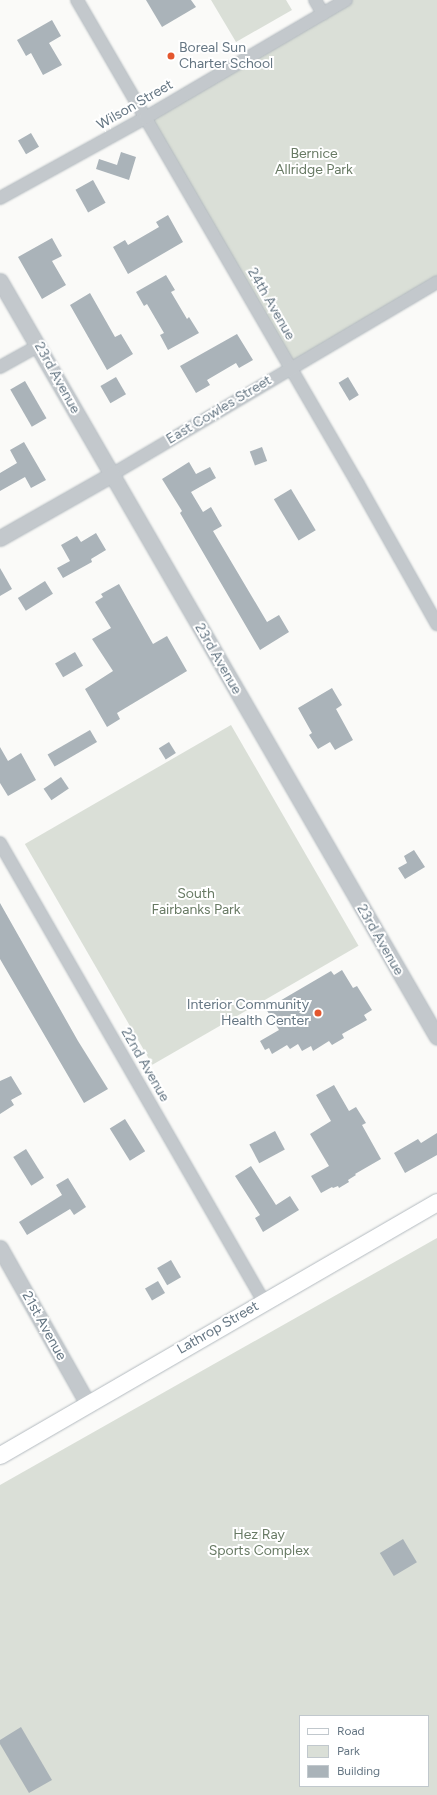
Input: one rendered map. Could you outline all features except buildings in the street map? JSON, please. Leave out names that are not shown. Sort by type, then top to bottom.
[{"type":"main road","name":"Lathrop Street","points":[[0,1455],[437,1202]]},
{"type":"street","name":"24th Avenue","points":[[77,0],[437,624]]},
{"type":"street","points":[[315,0],[323,14]]},
{"type":"street","name":"Wilson Street","points":[[0,198],[145,118],[346,0]]},
{"type":"street","name":"23rd Avenue","points":[[0,281],[437,1037]]},
{"type":"street","name":"East Cowles Street","points":[[0,538],[437,282]]},
{"type":"street","points":[[0,367],[38,346]]},
{"type":"street","name":"22nd Avenue","points":[[0,843],[264,1302]]},
{"type":"street","name":"21st Avenue","points":[[0,1248],[88,1404]]},
{"type":"green space","points":[[211,0],[286,0],[292,10],[236,42]]},
{"type":"green space","name":"Bernice Allridge Park","points":[[346,0],[437,0],[437,282],[290,368],[145,118]]},
{"type":"green space","name":"South Fairbanks Park","points":[[231,725],[359,946],[152,1065],[25,844]]},
{"type":"green space","name":"Hez Ray Sports Complex","points":[[437,1238],[437,1795],[0,1795],[0,1485]]},
{"type":"place","name":"Boreal Sun Charter School","points":[[171,56]]},
{"type":"place","name":"Interior Community Health Center","points":[[318,1013]]}]
